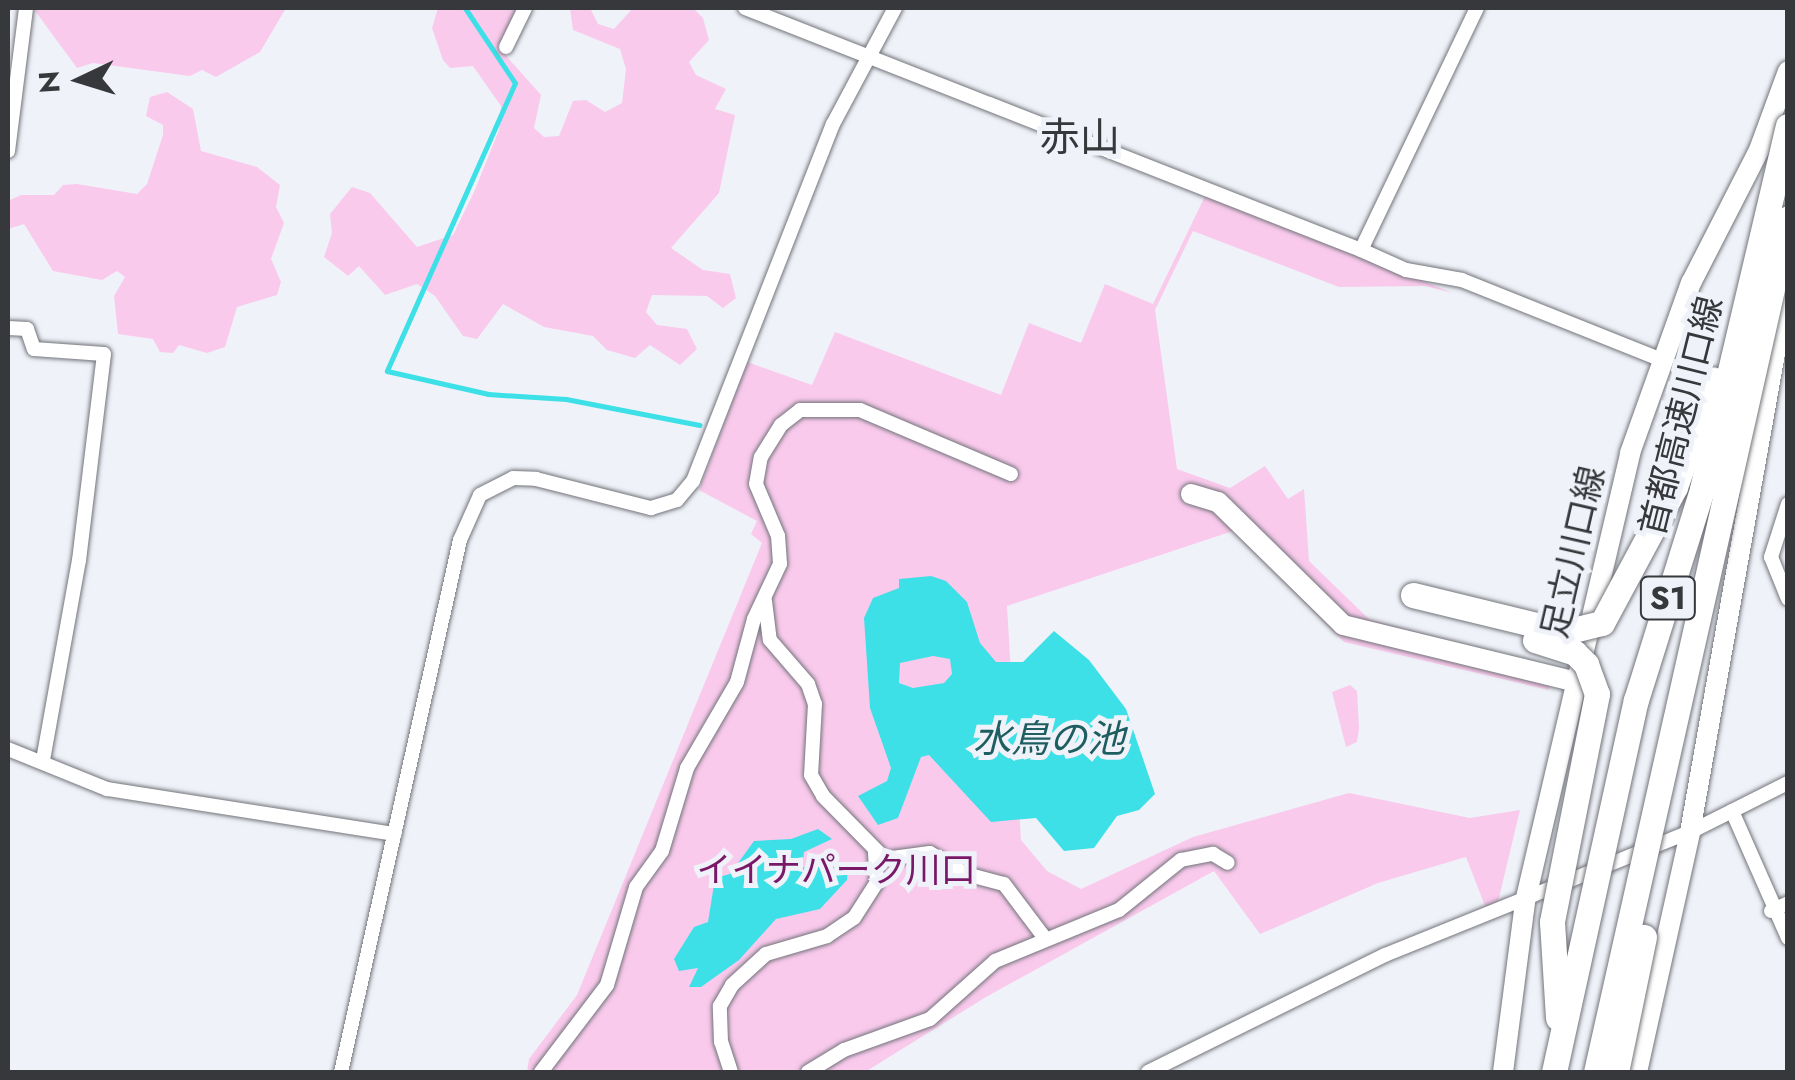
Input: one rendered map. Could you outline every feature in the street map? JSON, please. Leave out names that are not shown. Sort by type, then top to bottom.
[{"type":"highway","name":"首都高速川口線","points":[[1554,1072],[1636,700],[1702,488],[1788,126]]},
{"type":"highway","points":[[1560,1038],[1552,922],[1596,718],[1593,676],[1562,646],[1410,603],[1566,632],[1591,628],[1611,614],[1676,487],[1774,182]]},
{"type":"highway","name":"首都高速川口線","points":[[1596,1072],[1788,218]]},
{"type":"highway","points":[[1616,1072],[1683,745],[1711,563]]},
{"type":"main road","name":"足立川口線","points":[[1503,1072],[1525,902],[1576,682],[1660,359],[1759,150],[1788,71]]},
{"type":"main road","points":[[1636,1072],[1690,832],[1788,280]]},
{"type":"main road","points":[[1190,494],[1218,502],[1343,625],[1576,682]]},
{"type":"street","points":[[8,151],[26,8]]},
{"type":"street","points":[[506,48],[525,8]]},
{"type":"street","points":[[745,8],[1406,270],[1462,280],[1660,359]]},
{"type":"street","points":[[341,1072],[460,540],[480,495],[513,478],[536,478],[636,507],[677,500],[698,469],[833,124],[895,8]]},
{"type":"street","points":[[1361,250],[1477,8]]},
{"type":"street","points":[[8,328],[27,329],[34,349],[104,354],[79,560],[43,761]]},
{"type":"street","points":[[540,1072],[607,985],[630,902],[662,851],[688,768],[727,707],[780,551],[756,484],[761,457],[780,426],[800,410],[869,413],[1011,474]]},
{"type":"street","points":[[1788,504],[1771,557],[1788,599]]},
{"type":"street","points":[[766,600],[770,640],[808,684],[815,704],[816,788],[875,852],[896,860],[930,852],[966,874],[1004,884],[1044,937]]},
{"type":"street","points":[[8,749],[106,788],[396,834]]},
{"type":"street","points":[[1148,1072],[1385,955],[1525,902],[1690,832],[1788,783]]},
{"type":"street","points":[[1732,811],[1771,911],[1788,938]]},
{"type":"street","points":[[731,1072],[720,1042],[720,1006],[732,984],[766,954],[827,936],[854,918],[877,882],[875,852]]},
{"type":"street","points":[[808,1072],[844,1050],[930,1019],[984,970],[1044,937],[1119,910],[1194,855],[1212,854],[1228,862]]},
{"type":"street","points":[[1771,911],[1788,903]]},
{"type":"green space","points":[[33,8],[286,8],[260,52],[216,77],[202,70],[190,76],[93,63],[77,68]]},
{"type":"green space","points":[[438,8],[519,8],[501,50],[541,95],[534,128],[544,137],[559,136],[573,101],[586,100],[605,112],[622,103],[626,69],[620,49],[573,30],[570,8],[590,8],[598,24],[614,29],[633,8],[693,8],[703,18],[709,40],[689,62],[696,75],[726,89],[715,109],[735,115],[719,193],[671,248],[703,270],[730,274],[736,298],[723,308],[707,296],[652,295],[646,312],[657,325],[687,329],[697,349],[680,365],[650,345],[635,358],[607,350],[593,336],[544,327],[503,304],[477,339],[463,336],[435,296],[417,284],[385,295],[359,266],[348,276],[324,257],[332,233],[330,214],[352,187],[370,193],[417,247],[453,235],[474,192],[499,130],[501,106],[473,66],[450,68],[443,60],[432,28]]},
{"type":"green space","points":[[167,92],[193,109],[201,151],[257,167],[280,185],[276,207],[284,223],[271,259],[281,282],[277,295],[237,307],[225,347],[207,353],[179,345],[173,353],[160,352],[153,339],[118,334],[114,296],[125,277],[117,271],[102,280],[53,271],[24,224],[8,229],[8,201],[21,195],[54,195],[63,185],[77,184],[137,194],[147,184],[163,135],[163,125],[146,116],[150,97]]},
{"type":"green space","name":"イイナパーク川口","points":[[1206,194],[1453,293],[1425,286],[1339,287],[1193,231],[1155,310],[1177,469],[1230,488],[1265,466],[1288,499],[1304,489],[1309,561],[1370,620],[1554,667],[1549,690],[1344,642],[1233,531],[1007,606],[1021,840],[1047,871],[1081,889],[1193,837],[1349,793],[1470,818],[1520,810],[1497,906],[1487,911],[1466,857],[1378,883],[1260,934],[1214,871],[986,997],[865,1072],[527,1072],[529,1059],[577,995],[762,543],[751,534],[757,521],[699,490],[747,362],[812,385],[835,332],[1001,395],[1029,323],[1081,343],[1105,284],[1153,304]]},
{"type":"green space","points":[[1350,685],[1357,691],[1359,729],[1357,742],[1346,747],[1332,692]]},
{"type":"water","name":"水鳥の池","points":[[931,576],[946,581],[967,602],[980,643],[996,662],[1023,662],[1054,631],[1089,660],[1126,709],[1155,794],[1139,810],[1117,816],[1094,848],[1064,851],[1036,818],[991,822],[929,755],[921,757],[898,818],[878,825],[858,796],[887,781],[891,768],[870,708],[864,618],[873,598],[899,588],[899,579]],"holes":[[[933,656],[950,659],[952,674],[944,683],[913,688],[899,683],[900,663]]]},
{"type":"water","points":[[818,829],[832,839],[804,852],[802,867],[848,867],[847,880],[820,909],[776,919],[739,960],[701,987],[689,987],[698,968],[679,971],[674,959],[694,927],[708,922],[715,878],[730,874],[754,841],[791,839]]},
{"type":"waterway","points":[[465,8],[515,83],[387,371],[488,394],[566,399],[700,425]]},
{"type":"district","name":"赤山","points":[[1080,137]]}]
